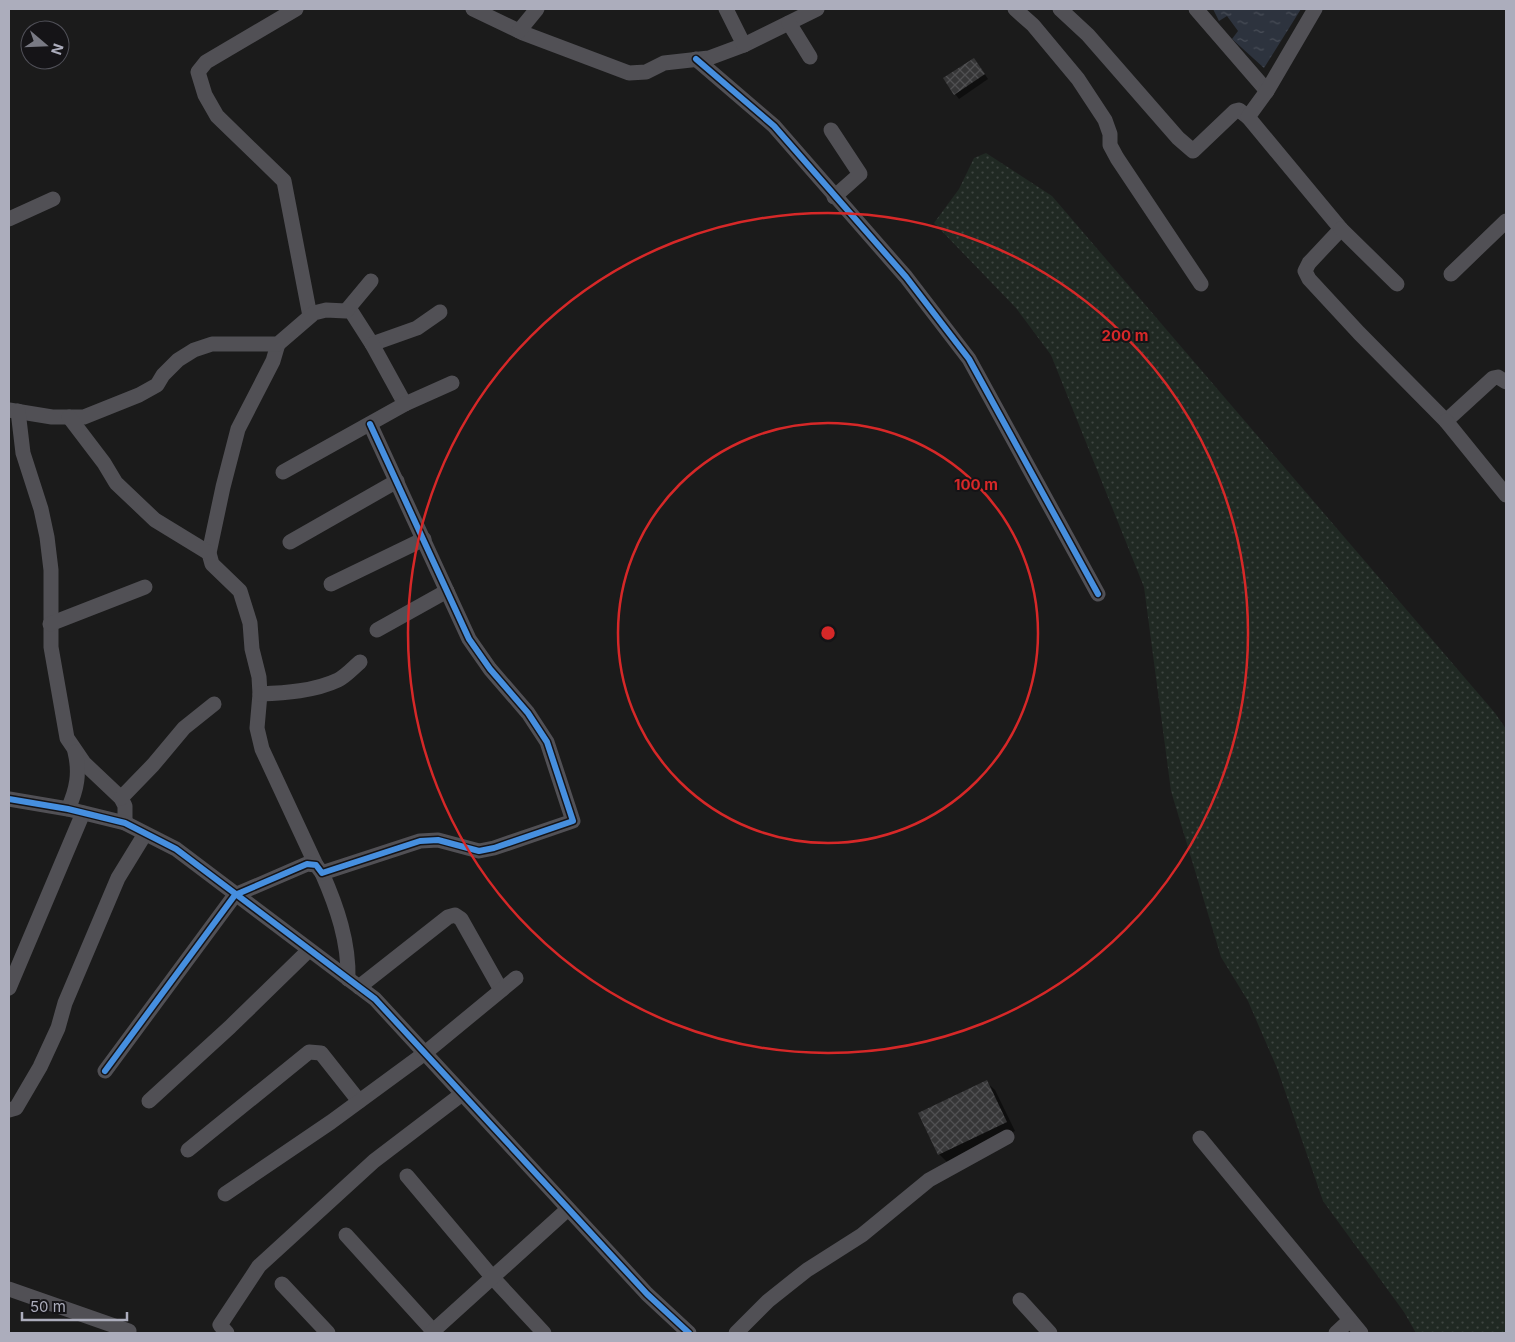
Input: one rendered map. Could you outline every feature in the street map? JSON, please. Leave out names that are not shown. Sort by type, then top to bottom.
[{"type":"street","points":[[296,9],[206,62],[198,72],[205,96],[216,116],[284,181],[310,316]]},
{"type":"street","points":[[472,9],[519,31],[593,61],[629,73],[646,72],[664,63],[709,58],[744,45],[818,9]]},
{"type":"street","points":[[519,31],[537,9]]},
{"type":"street","points":[[726,9],[744,45]]},
{"type":"street","points":[[1015,9],[1033,25],[1078,79],[1105,120],[1110,145],[1117,158],[1202,284]]},
{"type":"street","points":[[1060,9],[1088,35],[1178,138],[1193,151],[1235,111],[1239,110],[1248,117],[1341,229],[1397,284]]},
{"type":"street","points":[[1196,9],[1267,91]]},
{"type":"street","points":[[1248,117],[1267,91],[1315,9]]},
{"type":"street","points":[[789,23],[810,57]]},
{"type":"street","points":[[696,59],[774,126],[834,197],[906,277],[969,359],[1098,594]]},
{"type":"street","points":[[831,130],[860,174],[834,197]]},
{"type":"street","points":[[9,219],[53,199]]},
{"type":"street","points":[[1451,274],[1506,221]]},
{"type":"street","points":[[1341,229],[1309,263],[1305,271],[1309,279],[1359,334],[1446,421],[1506,495]]},
{"type":"street","points":[[353,983],[341,923],[319,869],[262,749],[257,728],[260,694],[250,623],[240,591],[212,564],[209,553],[238,429],[273,361],[278,344],[314,313],[326,310],[346,311],[371,281]]},
{"type":"street","points":[[349,308],[372,344],[405,404]]},
{"type":"street","points":[[372,344],[418,328],[440,312]]},
{"type":"street","points":[[125,823],[125,806],[121,798],[84,763],[67,738],[51,647],[51,570],[47,537],[22,453],[13,410],[52,417],[84,417],[139,395],[157,385],[163,375],[178,360],[194,350],[212,344],[278,344]]},
{"type":"street","points":[[1446,421],[1492,378],[1498,377],[1506,382]]},
{"type":"street","points":[[283,472],[405,404],[452,383]]},
{"type":"street","points":[[70,417],[104,463],[116,483],[155,520],[209,553]]},
{"type":"street","points":[[105,1071],[235,895],[307,864],[319,869],[420,841],[438,840],[479,851],[494,848],[573,821],[547,742],[528,713],[490,669],[469,639],[370,424]]},
{"type":"street","points":[[290,542],[397,481]]},
{"type":"street","points":[[331,584],[424,539]]},
{"type":"street","points":[[50,624],[144,587]]},
{"type":"street","points":[[377,630],[447,591]]},
{"type":"street","points":[[260,694],[310,689],[323,685],[338,680],[360,662]]},
{"type":"street","points":[[121,798],[154,765],[184,728],[214,704]]},
{"type":"street","points":[[68,809],[77,787],[79,767],[74,748]]},
{"type":"street","points":[[9,799],[68,809],[125,823],[176,849],[308,951],[375,999],[647,1294],[690,1333]]},
{"type":"street","points":[[9,988],[83,813]]},
{"type":"street","points":[[9,1110],[16,1108],[40,1067],[118,878],[145,834]]},
{"type":"street","points":[[353,983],[448,917],[455,915],[461,919],[501,990]]},
{"type":"street","points":[[149,1101],[230,1027],[308,951]]},
{"type":"street","points":[[225,1194],[425,1053],[516,978]]},
{"type":"street","points":[[188,1150],[309,1052],[321,1053],[359,1101]]},
{"type":"street","points":[[220,1330],[259,1266],[374,1161],[462,1094]]},
{"type":"street","points":[[736,1333],[768,1301],[807,1270],[862,1236],[929,1180],[1007,1137]]},
{"type":"street","points":[[1200,1138],[1361,1333]]},
{"type":"street","points":[[407,1176],[493,1278],[544,1333]]},
{"type":"street","points":[[346,1235],[433,1333],[568,1209]]},
{"type":"street","points":[[282,1284],[328,1333]]},
{"type":"street","points":[[9,1289],[130,1333]]},
{"type":"street","points":[[1020,1300],[1050,1333]]},
{"type":"street","points":[[1336,1333],[1350,1320]]},
{"type":"shaded area","points":[[986,153],[1052,196],[1495,713],[1506,729],[1506,1333],[1416,1333],[1404,1312],[1323,1201],[1277,1068],[1248,1001],[1221,957],[1171,791],[1144,587],[1051,355],[1016,308],[934,223],[959,189],[974,158]]},
{"type":"water","points":[[1213,9],[1301,9],[1264,68],[1232,39],[1238,31],[1227,16],[1219,21]]},
{"type":"building","points":[[974,58],[985,74],[954,95],[943,78]]},
{"type":"building","points":[[987,1080],[1007,1122],[938,1155],[918,1113]]},
{"type":"cycle path","points":[[696,59],[774,126],[906,277],[969,359],[1098,594]]},
{"type":"cycle path","points":[[105,1071],[235,895],[307,864],[316,865],[322,873],[420,841],[438,840],[479,851],[494,848],[573,821],[547,742],[528,713],[490,669],[469,639],[370,424]]},
{"type":"cycle path","points":[[9,799],[68,809],[125,823],[176,849],[375,999],[647,1294],[689,1333]]}]
